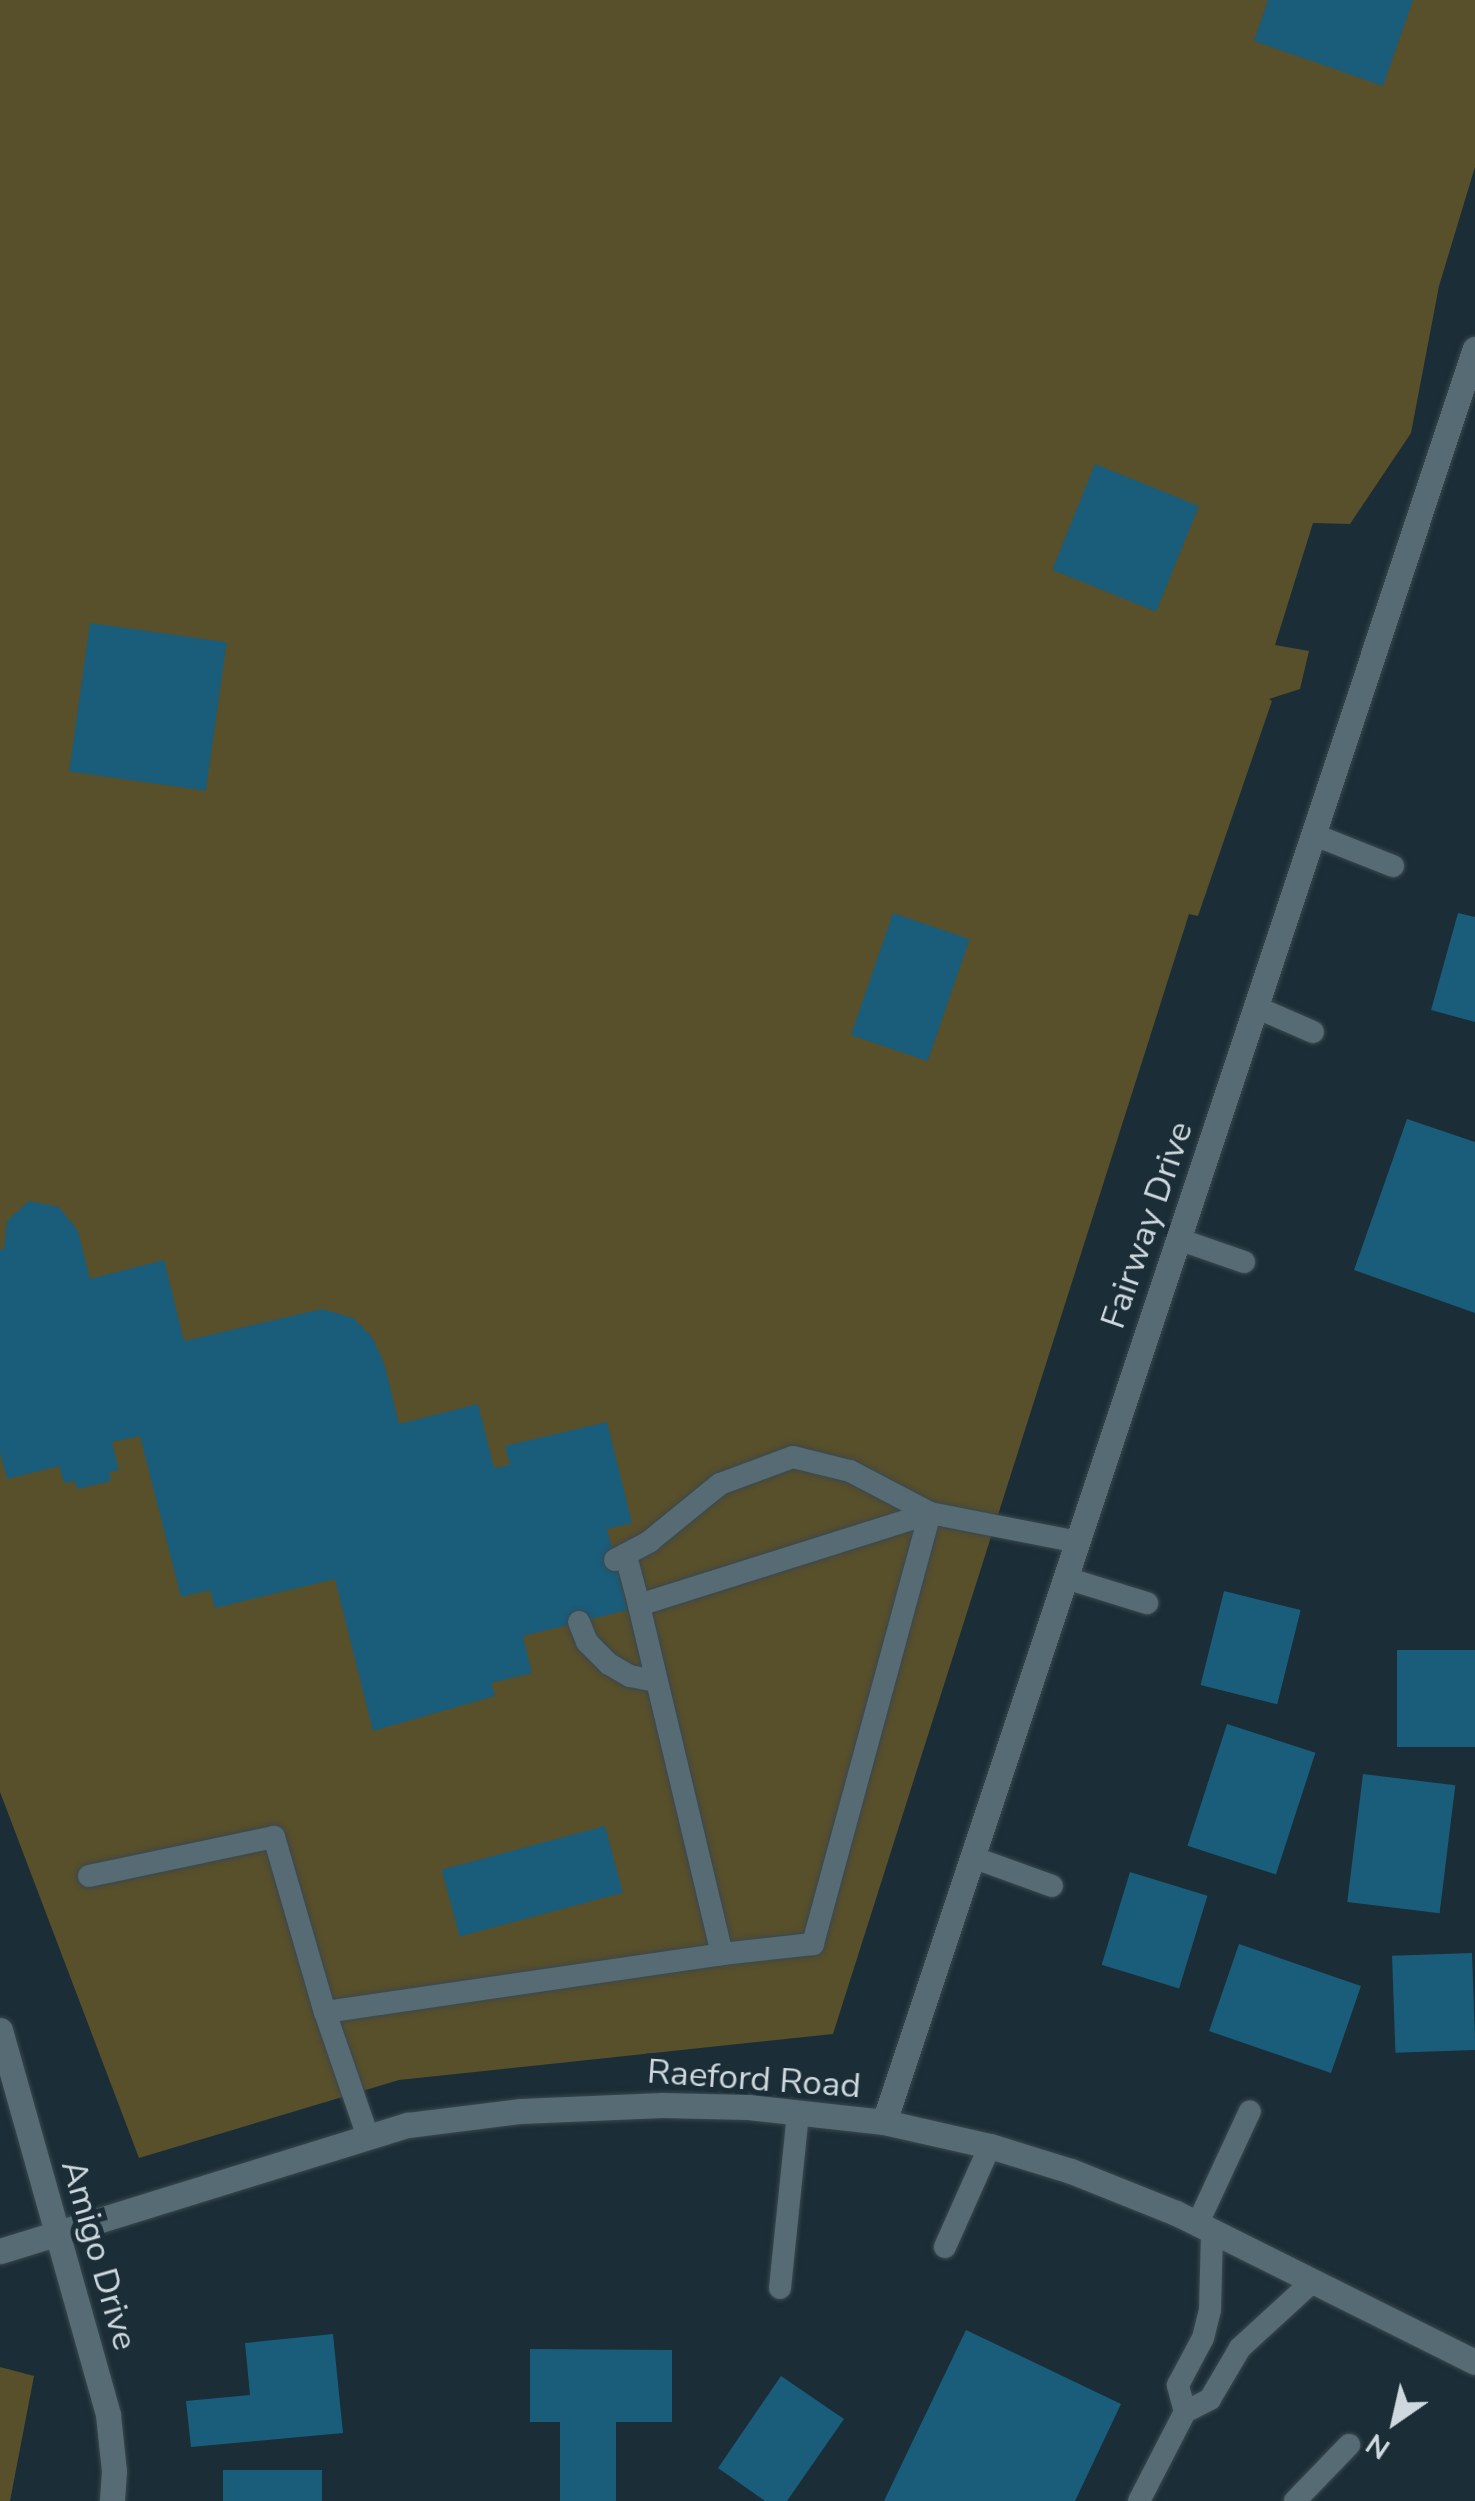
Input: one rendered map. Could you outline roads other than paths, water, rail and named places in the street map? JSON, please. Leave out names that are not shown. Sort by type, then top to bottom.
[{"type":"street","name":"Fairway Drive","points":[[884,2122],[1475,350]]},
{"type":"street","name":"Amigo Drive","points":[[0,2030],[108,2415],[114,2472],[112,2501]]},
{"type":"street","name":"Raeford Road","points":[[0,2251],[408,2125],[521,2111],[662,2105],[798,2112],[884,2122],[990,2146],[1071,2171],[1205,2227],[1475,2362]]},
{"type":"lane","points":[[1315,835],[1393,866]]},
{"type":"lane","points":[[1258,1008],[1314,1032]]},
{"type":"lane","points":[[1178,1240],[1244,1262]]},
{"type":"lane","points":[[722,1954],[638,1605],[621,1558],[720,1484],[794,1457],[850,1471],[930,1513],[1078,1542]]},
{"type":"lane","points":[[638,1605],[930,1513]]},
{"type":"lane","points":[[325,2012],[814,1944],[930,1513]]},
{"type":"lane","points":[[1066,1578],[1147,1603]]},
{"type":"lane","points":[[579,1622],[587,1642],[608,1664],[630,1676],[656,1681]]},
{"type":"lane","points":[[89,1876],[274,1837],[325,2012],[368,2137]]},
{"type":"lane","points":[[972,1858],[1052,1886]]},
{"type":"lane","points":[[1185,2412],[1178,2384],[1203,2338],[1210,2310],[1205,2227],[1250,2111]]},
{"type":"lane","points":[[780,2288],[798,2112]]},
{"type":"lane","points":[[946,2248],[990,2146]]},
{"type":"lane","points":[[1139,2501],[1185,2412],[1210,2399],[1240,2348],[1313,2281]]},
{"type":"lane","points":[[1295,2501],[1349,2445]]}]
